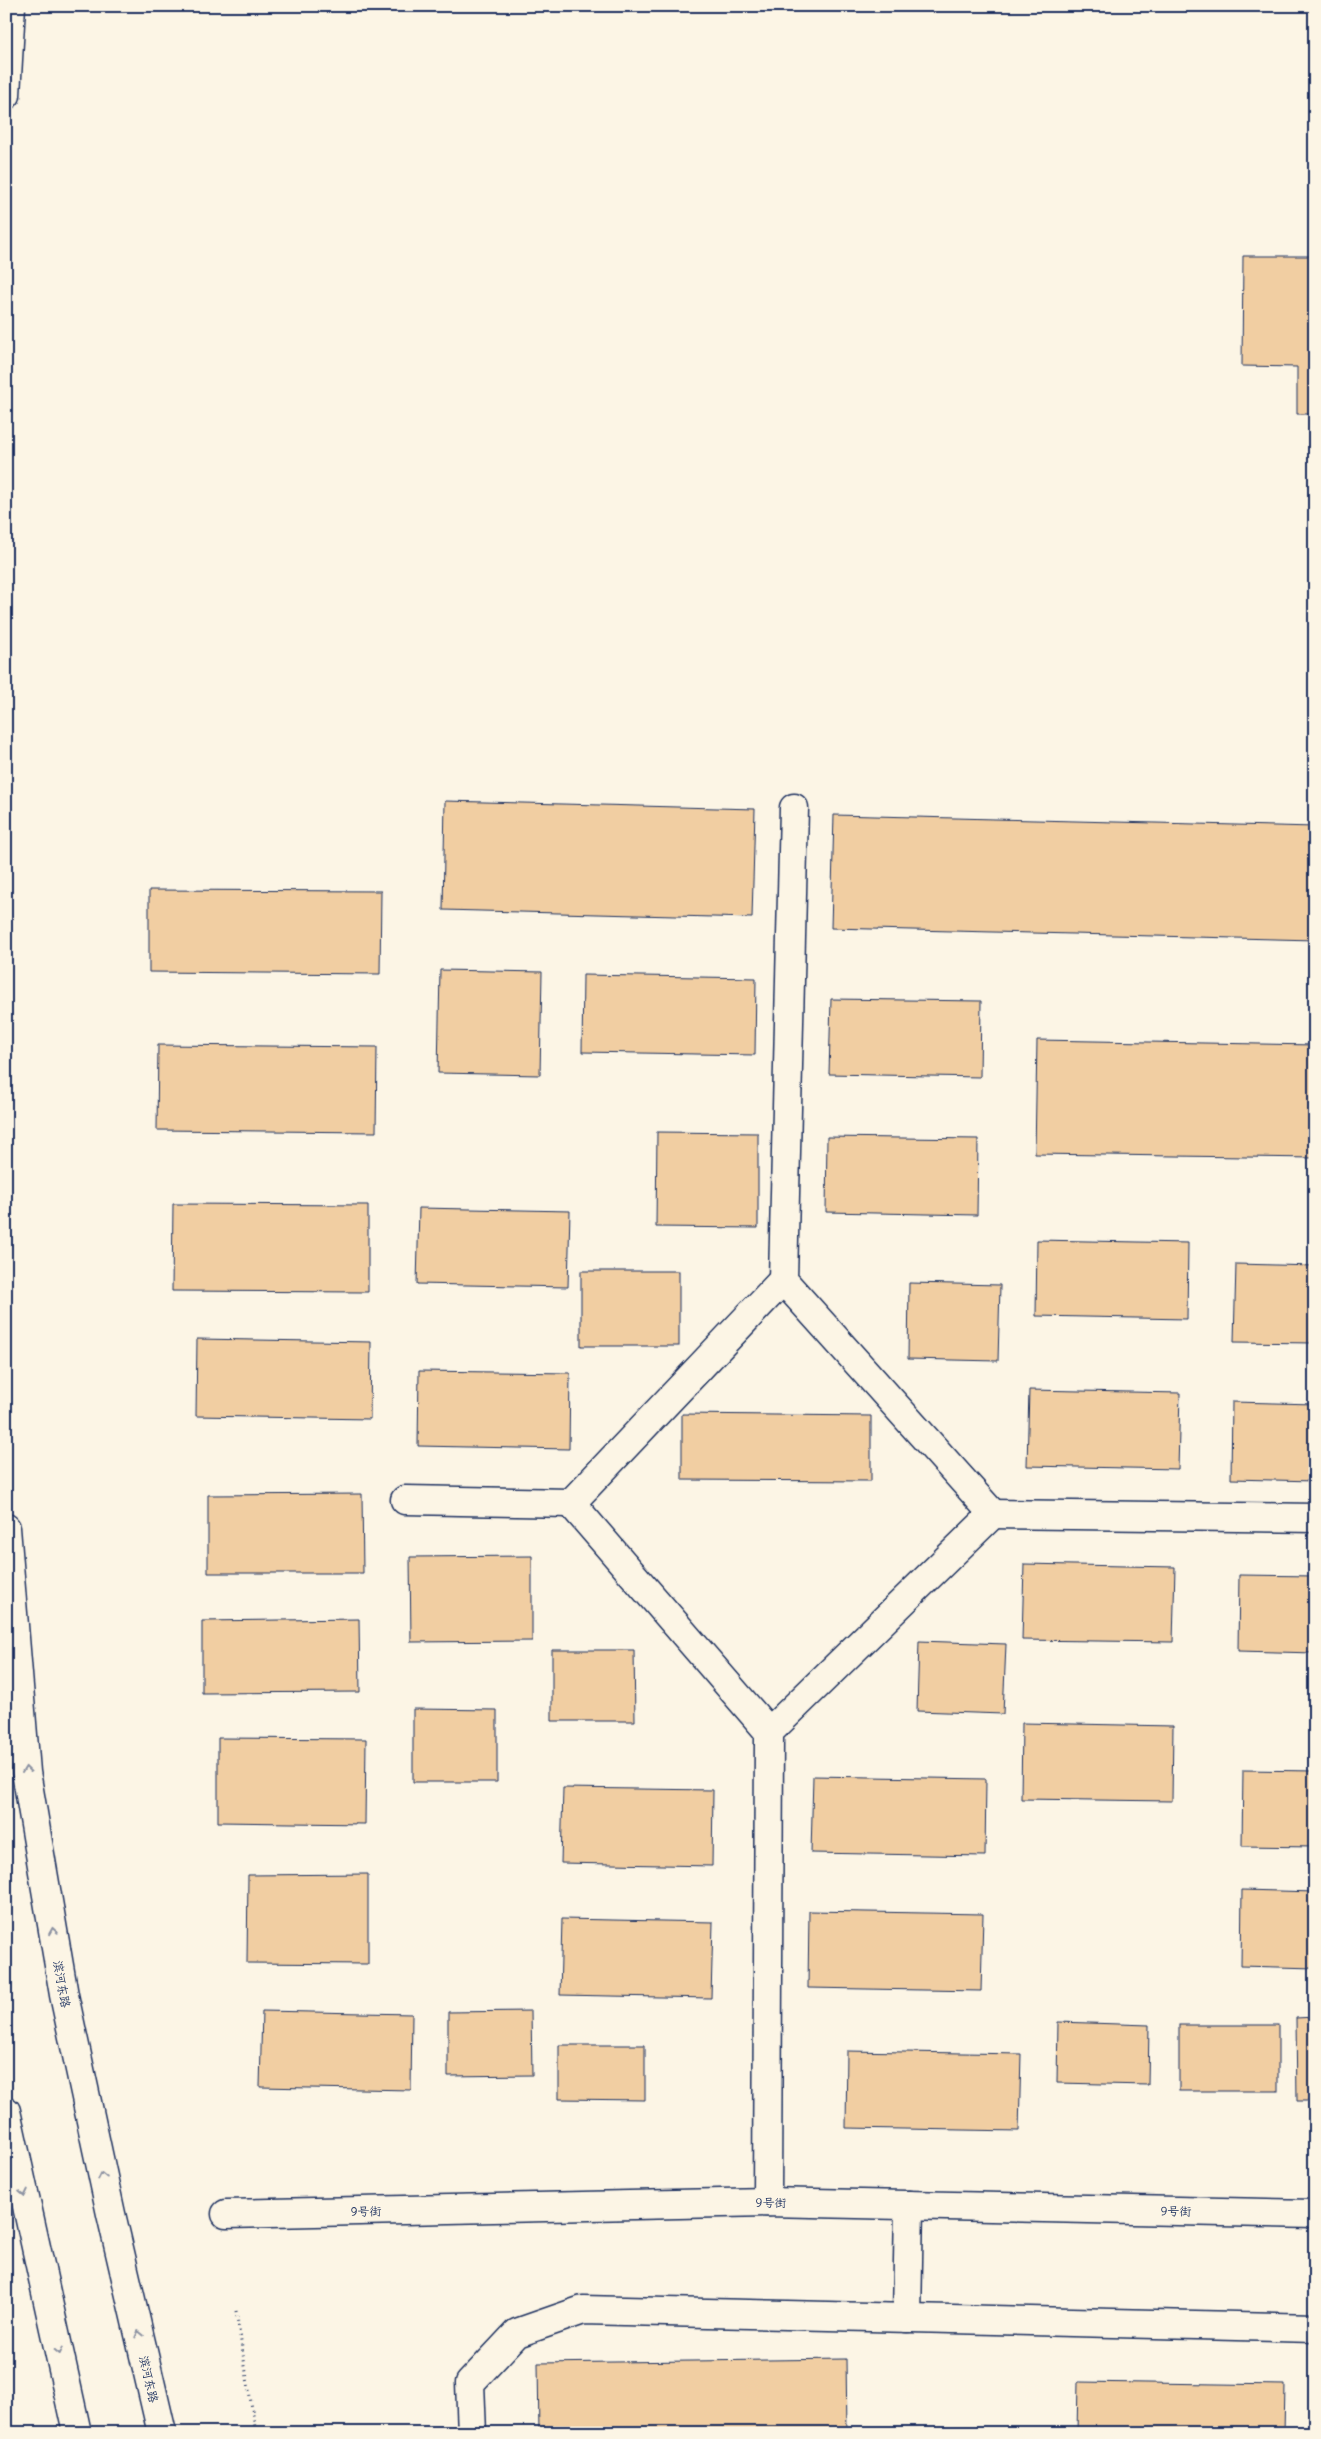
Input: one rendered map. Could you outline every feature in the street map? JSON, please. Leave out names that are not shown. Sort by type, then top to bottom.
[{"type":"street","points":[[6,95],[11,6]]},
{"type":"street","points":[[405,1500],[571,1502],[783,1280],[794,808]]},
{"type":"street","points":[[783,1280],[992,1514]]},
{"type":"street","points":[[571,1502],[769,1732],[767,2202]]},
{"type":"street","points":[[769,1732],[992,1514],[1315,1518]]},
{"type":"street","name":"滨河东路","points":[[6,1528],[26,1772],[64,1995],[111,2214],[162,2433]]},
{"type":"street","points":[[6,2111],[76,2433]]},
{"type":"street","name":"9号街","points":[[226,2214],[767,2202],[1315,2214]]},
{"type":"street","points":[[907,2318],[909,2205]]},
{"type":"street","points":[[472,2433],[470,2383],[517,2333],[583,2310],[1315,2328]]},
{"type":"path","points":[[236,2311],[256,2433]]},
{"type":"building","points":[[1243,256],[1315,256],[1315,414],[1297,414],[1297,367],[1242,366]]},
{"type":"building","points":[[445,801],[755,809],[752,918],[443,910]]},
{"type":"building","points":[[834,815],[1315,827],[1315,940],[831,928]]},
{"type":"building","points":[[149,890],[381,891],[380,974],[149,972]]},
{"type":"building","points":[[440,970],[542,972],[540,1075],[438,1073]]},
{"type":"building","points":[[583,975],[756,978],[755,1055],[582,1052]]},
{"type":"building","points":[[831,999],[981,1001],[980,1077],[829,1074]]},
{"type":"building","points":[[1037,1040],[1315,1045],[1315,1158],[1035,1154]]},
{"type":"building","points":[[158,1045],[377,1047],[376,1132],[157,1130]]},
{"type":"building","points":[[657,1132],[758,1133],[758,1228],[656,1227]]},
{"type":"building","points":[[827,1137],[978,1139],[977,1215],[826,1212]]},
{"type":"building","points":[[173,1204],[368,1205],[368,1292],[172,1291]]},
{"type":"building","points":[[419,1208],[570,1211],[568,1287],[417,1284]]},
{"type":"building","points":[[1037,1240],[1188,1243],[1187,1319],[1036,1316]]},
{"type":"building","points":[[1236,1264],[1315,1266],[1315,1343],[1234,1342]]},
{"type":"building","points":[[581,1271],[679,1271],[679,1346],[581,1346]]},
{"type":"building","points":[[909,1283],[1000,1285],[998,1361],[908,1359]]},
{"type":"building","points":[[197,1339],[371,1342],[370,1419],[196,1416]]},
{"type":"building","points":[[419,1371],[570,1373],[569,1449],[418,1446]]},
{"type":"building","points":[[1029,1390],[1180,1393],[1178,1469],[1027,1466]]},
{"type":"building","points":[[1232,1402],[1315,1404],[1315,1481],[1231,1479]]},
{"type":"building","points":[[682,1414],[871,1416],[871,1481],[682,1480]]},
{"type":"building","points":[[362,1494],[363,1573],[208,1573],[208,1495]]},
{"type":"building","points":[[532,1556],[532,1641],[411,1642],[410,1557]]},
{"type":"building","points":[[1024,1564],[1175,1567],[1173,1642],[1022,1640]]},
{"type":"building","points":[[1239,1575],[1315,1576],[1315,1653],[1238,1651]]},
{"type":"building","points":[[359,1619],[360,1692],[202,1693],[202,1621]]},
{"type":"building","points":[[919,1641],[1006,1644],[1003,1714],[917,1711]]},
{"type":"building","points":[[552,1650],[634,1650],[635,1721],[552,1721]]},
{"type":"building","points":[[413,1709],[497,1710],[497,1782],[413,1782]]},
{"type":"building","points":[[1022,1723],[1173,1726],[1172,1801],[1021,1799]]},
{"type":"building","points":[[218,1738],[366,1739],[365,1824],[218,1822]]},
{"type":"building","points":[[1243,1770],[1315,1771],[1315,1847],[1242,1846]]},
{"type":"building","points":[[813,1776],[986,1779],[985,1856],[811,1853]]},
{"type":"building","points":[[563,1788],[713,1790],[712,1866],[561,1863]]},
{"type":"building","points":[[368,1874],[368,1964],[247,1963],[248,1875]]},
{"type":"building","points":[[1242,1890],[1315,1892],[1315,1968],[1241,1966]]},
{"type":"building","points":[[809,1911],[983,1914],[981,1991],[808,1988]]},
{"type":"building","points":[[562,1919],[713,1922],[711,1998],[560,1995]]},
{"type":"building","points":[[262,2011],[412,2014],[411,2090],[260,2087]]},
{"type":"building","points":[[531,2011],[532,2075],[448,2076],[448,2012]]},
{"type":"building","points":[[1315,2017],[1315,2101],[1297,2101],[1296,2018]]},
{"type":"building","points":[[1058,2022],[1149,2025],[1148,2085],[1057,2083]]},
{"type":"building","points":[[1179,2025],[1278,2025],[1278,2091],[1179,2091]]},
{"type":"building","points":[[559,2045],[645,2045],[645,2100],[559,2099]]},
{"type":"building","points":[[847,2051],[1021,2054],[1019,2131],[846,2128]]},
{"type":"building","points":[[846,2359],[847,2433],[539,2433],[538,2363]]},
{"type":"building","points":[[1078,2382],[1285,2385],[1284,2433],[1077,2433]]}]
